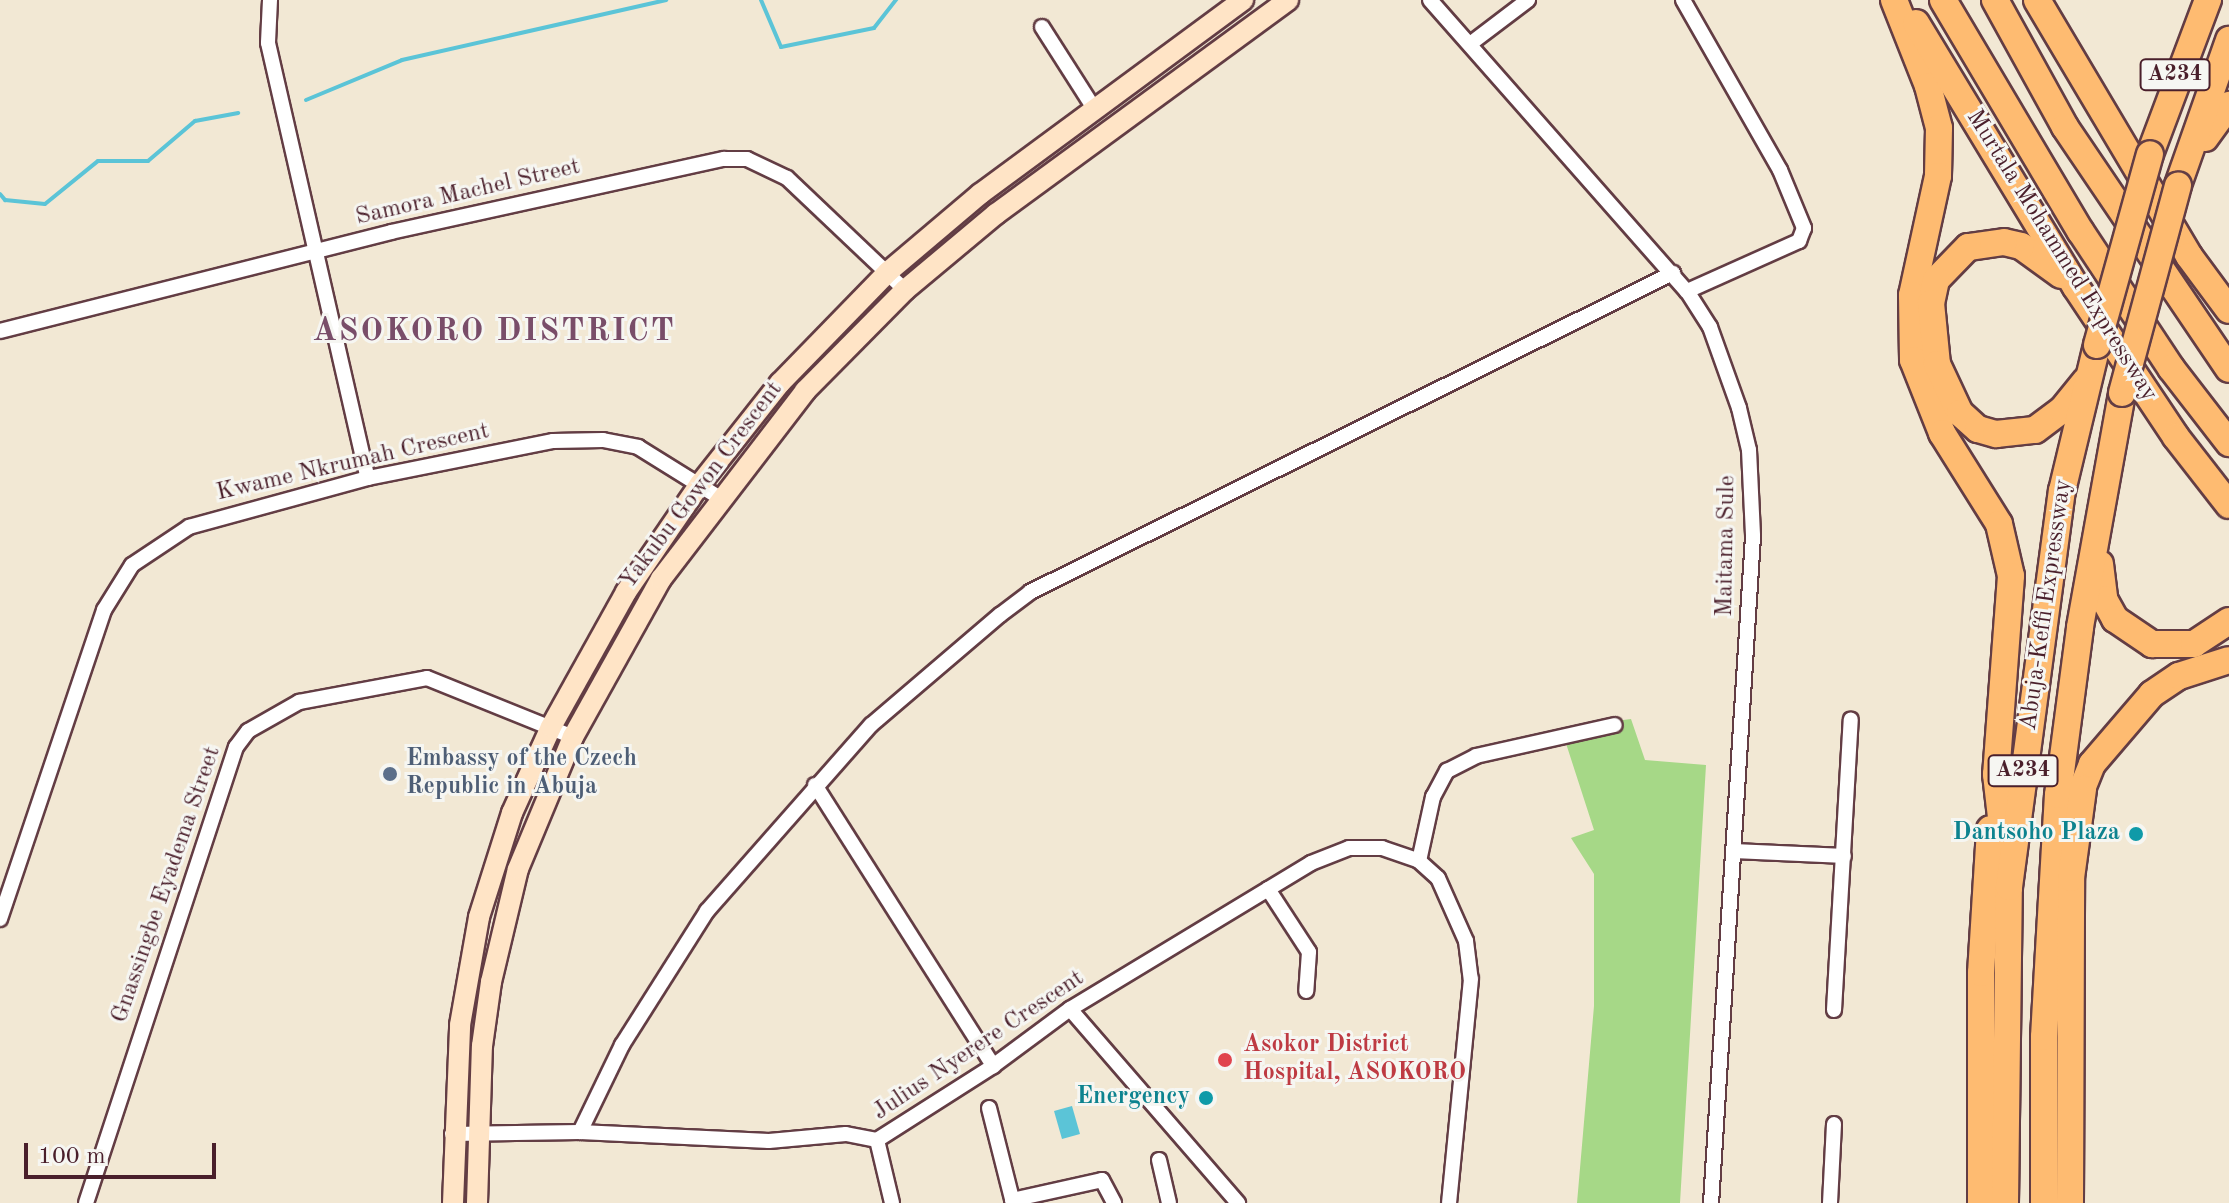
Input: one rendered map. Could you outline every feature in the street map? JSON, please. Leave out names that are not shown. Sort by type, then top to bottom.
[{"type":"highway","points":[[1894,0],[1928,86],[1939,128],[1938,176],[1912,295],[1913,360],[1942,433],[1999,524],[2011,576],[1984,895],[1981,1203]]},
{"type":"highway","name":"Murtala Mohammed Expressway","points":[[1902,0],[2076,287],[2226,505]]},
{"type":"highway","name":"Murtala Mohammed Expressway","points":[[1943,0],[2081,232],[2171,368],[2229,443]]},
{"type":"highway","points":[[1995,0],[2065,127],[2229,369]]},
{"type":"highway","points":[[2037,0],[2189,256],[2229,310]]},
{"type":"highway","points":[[2051,0],[2091,94]]},
{"type":"highway","points":[[2176,75],[2191,0]]},
{"type":"highway","name":"A234","points":[[2176,75],[2208,0]]},
{"type":"highway","name":"A234","points":[[2180,180],[2229,40]]},
{"type":"highway","name":"Abuja-Keffi Expressway","points":[[2005,1203],[2009,887],[2062,491],[2097,345],[2150,154],[2176,75]]},
{"type":"highway","points":[[2180,180],[2229,105]]},
{"type":"highway","name":"Abuja-Keffi Expressway","points":[[2044,1203],[2061,872],[2101,502],[2122,393],[2180,180]]},
{"type":"highway","points":[[2076,287],[2021,246],[2004,242],[1968,247],[1936,280],[1932,336],[1946,392],[1978,429],[2016,435],[2035,430],[2062,410],[2090,375]]},
{"type":"highway","points":[[2189,256],[2229,284]]},
{"type":"highway","points":[[2196,324],[2229,348]]},
{"type":"highway","points":[[2101,502],[2100,574],[2115,619],[2152,644],[2177,647],[2210,637],[2229,621]]},
{"type":"highway","points":[[2061,872],[2070,792],[2109,741],[2152,694],[2179,676],[2229,660]]},
{"type":"highway","points":[[1996,774],[2009,887]]},
{"type":"highway","points":[[1984,895],[2021,792]]},
{"type":"highway","name":"Abuja-Keffi Expressway","points":[[2061,872],[2070,1203]]},
{"type":"main road","name":"Yakubu Gowon Crescent","points":[[453,1203],[452,1134],[460,1025],[479,917],[512,813],[551,727],[626,592],[700,484],[780,383],[888,272],[980,194],[1243,0]]},
{"type":"main road","name":"Yakubu Gowon Crescent","points":[[477,1203],[476,1134],[482,1046],[503,922],[535,821],[573,737],[632,625],[720,498],[805,391],[905,290],[1008,204],[1288,0]]},
{"type":"street","points":[[270,0],[268,43],[368,478]]},
{"type":"street","name":"Maitama Sule","points":[[1430,0],[1687,291],[1727,367],[1749,450],[1752,489],[1735,851],[1711,1203]]},
{"type":"street","points":[[1470,44],[1528,0]]},
{"type":"street","points":[[1683,0],[1780,170],[1804,228],[1799,241],[1687,291]]},
{"type":"street","points":[[1042,27],[1095,110]]},
{"type":"street","name":"Samora Machel Street","points":[[0,331],[315,251],[724,159],[747,159],[787,178],[905,290]]},
{"type":"street","points":[[580,1132],[615,1057],[686,940],[815,785],[871,725],[1030,592],[1673,273]]},
{"type":"street","name":"Kwame Nkrumah Crescent","points":[[0,919],[104,610],[132,565],[189,527],[214,517],[368,478],[553,441],[603,440],[638,447],[720,498]]},
{"type":"street","name":"Gnassingbe Eyadema Street","points":[[86,1203],[236,747],[248,731],[275,711],[299,702],[427,678],[573,737]]},
{"type":"street","points":[[1834,1010],[1851,719]]},
{"type":"street","points":[[1449,1203],[1471,979],[1466,941],[1452,904],[1438,878],[1419,861],[1433,797],[1447,771],[1476,756],[1615,725]]},
{"type":"street","points":[[815,785],[993,1066]]},
{"type":"street","name":"Julius Nyerere Crescent","points":[[452,1134],[580,1132],[769,1141],[846,1134],[877,1140],[993,1066],[1070,1009],[1268,889],[1349,848],[1382,848],[1419,861]]},
{"type":"street","points":[[1735,851],[1844,856]]},
{"type":"street","points":[[1268,889],[1309,952],[1306,991]]},
{"type":"street","points":[[1070,1009],[1238,1203]]},
{"type":"street","points":[[989,1108],[1012,1202],[1040,1199],[1102,1180],[1114,1203]]},
{"type":"street","points":[[1830,1203],[1834,1124]]},
{"type":"street","points":[[877,1140],[892,1203]]},
{"type":"street","points":[[1159,1160],[1169,1203]]},
{"type":"green space","points":[[1631,719],[1645,760],[1706,765],[1680,1203],[1577,1203],[1594,1006],[1594,874],[1571,838],[1594,830],[1561,728]]},
{"type":"water","points":[[1072,1106],[1080,1134],[1062,1139],[1054,1111]]},
{"type":"waterway","points":[[306,100],[402,60],[666,0]]},
{"type":"waterway","points":[[761,0],[781,47],[874,28],[896,0]]},
{"type":"waterway","points":[[0,194],[5,200],[45,204],[98,161],[148,161],[195,121],[238,113]]},
{"type":"place","name":"Embassy of the Czech Republic in Abuja","points":[[390,774]]},
{"type":"place","name":"Dantsoho Plaza","points":[[2136,834]]},
{"type":"place","name":"Asokor District Hospital, ASOKORO","points":[[1225,1060]]},
{"type":"place","name":"Energency","points":[[1206,1098]]},
{"type":"district","name":"ASOKORO DISTRICT","points":[[494,332]]}]
